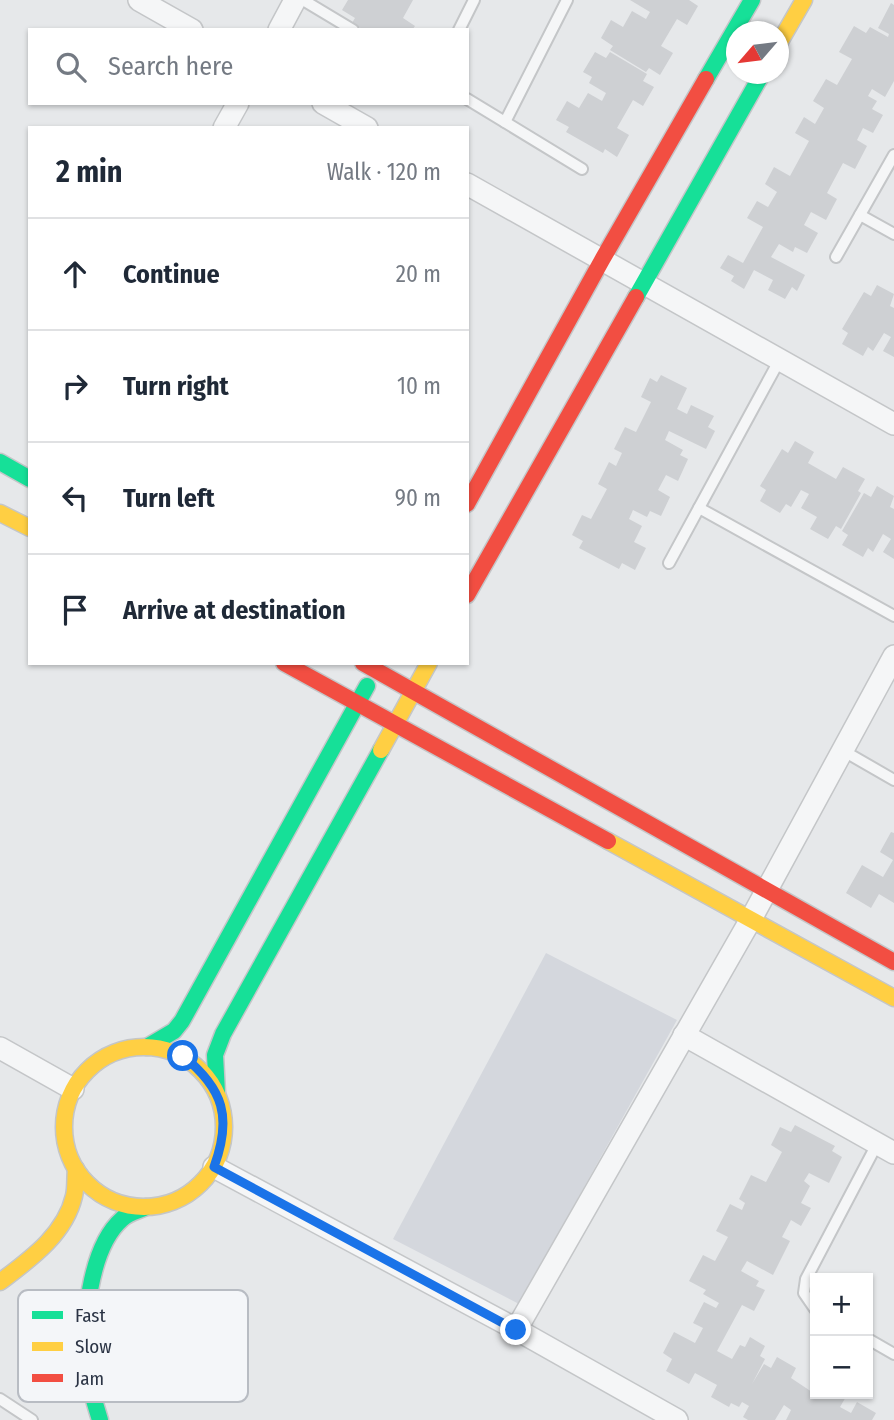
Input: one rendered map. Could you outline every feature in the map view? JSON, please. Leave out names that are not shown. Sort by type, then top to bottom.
[{"type":"street","points":[[139,0],[188,28]]},
{"type":"street","points":[[280,28],[295,0]]},
{"type":"street","points":[[469,500],[602,260],[752,0]]},
{"type":"street","points":[[789,27],[804,0]]},
{"type":"street","points":[[469,591],[756,84]]},
{"type":"street","points":[[225,126],[237,105]]},
{"type":"street","points":[[327,105],[363,126]]},
{"type":"street","points":[[469,185],[894,424]]},
{"type":"street","points":[[0,462],[28,472]]},
{"type":"street","points":[[1,515],[28,527]]},
{"type":"street","points":[[516,1330],[751,919],[894,656]]},
{"type":"street","points":[[288,665],[894,998]]},
{"type":"street","points":[[91,1290],[109,1235],[123,1219],[146,1207],[173,1202],[197,1188],[214,1167],[223,1143],[224,1117],[217,1093],[215,1055],[223,1034],[428,665]]},
{"type":"street","points":[[147,1047],[174,1031],[182,1021],[359,703],[373,666],[894,962]]},
{"type":"street","points":[[684,1035],[886,1148]]},
{"type":"street","points":[[146,1207],[119,1203],[94,1190],[76,1169],[66,1143],[65,1130],[65,1116],[73,1090],[88,1069],[109,1055],[133,1047],[147,1047],[183,1056],[203,1072],[217,1093]]},
{"type":"street","points":[[0,1048],[73,1090]]},
{"type":"street","points":[[214,1167],[677,1420]]},
{"type":"street","points":[[0,1282],[29,1260],[60,1228],[74,1197],[76,1169]]},
{"type":"street","points":[[96,1402],[100,1420]]},
{"type":"lane","points":[[303,0],[350,28]]},
{"type":"lane","points":[[460,28],[474,0]]},
{"type":"lane","points":[[505,122],[567,0]]},
{"type":"lane","points":[[469,100],[582,169]]},
{"type":"lane","points":[[836,257],[894,155]]},
{"type":"lane","points":[[860,215],[894,234]]},
{"type":"lane","points":[[669,563],[780,359]]},
{"type":"lane","points":[[699,508],[894,616]]},
{"type":"lane","points":[[842,750],[894,780]]},
{"type":"lane","points":[[810,1302],[804,1293],[806,1279],[886,1148]]},
{"type":"lane","points":[[873,1342],[894,1354]]},
{"type":"lane","points":[[0,1399],[32,1420]]},
{"type":"shaded area","points":[[546,953],[677,1020],[519,1304],[393,1239]]},
{"type":"building","points":[[348,0],[413,0],[403,18],[415,26],[361,28],[352,23],[355,18],[342,10]]},
{"type":"building","points":[[630,0],[689,0],[698,6],[687,25],[677,19],[661,46],[673,53],[660,75],[649,68],[646,72],[610,50],[613,46],[601,38],[611,20],[623,27],[632,11],[646,19],[650,12]]},
{"type":"building","points":[[891,3],[894,5],[894,81],[885,97],[872,89],[868,96],[877,101],[872,109],[883,115],[873,133],[863,128],[857,140],[867,146],[855,169],[843,163],[827,193],[837,199],[826,220],[811,212],[804,225],[818,233],[807,253],[795,247],[793,252],[779,244],[771,257],[805,275],[797,291],[792,287],[785,299],[768,290],[773,280],[754,270],[744,289],[731,281],[734,276],[720,268],[728,255],[743,263],[763,227],[747,218],[757,201],[768,207],[777,192],[765,184],[774,167],[790,176],[809,141],[795,133],[804,117],[815,124],[824,108],[813,101],[826,79],[837,85],[852,59],[839,52],[854,26],[866,33],[870,27],[888,37],[889,34],[878,28]]},
{"type":"building","points":[[595,52],[606,58],[610,52],[647,74],[643,81],[654,87],[643,106],[633,100],[617,128],[629,135],[617,157],[605,149],[603,153],[566,132],[569,127],[556,120],[567,101],[579,108],[588,93],[602,101],[606,93],[589,83],[592,77],[583,72]]},
{"type":"building","points":[[877,285],[894,294],[890,306],[894,308],[894,357],[883,351],[891,337],[884,333],[873,351],[868,347],[863,356],[842,344],[848,333],[842,329],[864,292],[871,296]]},
{"type":"building","points":[[661,375],[687,388],[677,409],[687,414],[691,405],[714,416],[708,427],[715,431],[706,449],[669,431],[665,440],[683,450],[680,455],[688,459],[678,481],[666,475],[658,490],[670,497],[661,516],[650,511],[647,517],[633,510],[629,519],[642,526],[634,542],[646,548],[635,570],[622,563],[619,569],[579,548],[583,541],[572,535],[582,515],[591,519],[607,489],[598,484],[609,462],[616,466],[622,453],[614,449],[625,427],[636,432],[651,402],[641,397],[650,378],[657,382]]},
{"type":"building","points":[[795,441],[814,452],[808,463],[836,479],[843,467],[865,479],[858,491],[861,493],[841,529],[836,526],[828,539],[810,529],[817,517],[801,508],[809,494],[801,490],[791,507],[786,504],[780,513],[760,501],[766,490],[760,486],[782,449],[788,453]]},
{"type":"building","points":[[877,486],[894,496],[890,507],[894,509],[894,559],[883,552],[891,539],[883,534],[873,552],[868,548],[863,557],[842,545],[848,535],[842,531],[864,493],[871,497]]},
{"type":"building","points":[[891,832],[894,833],[894,903],[879,894],[871,908],[846,893],[862,865],[883,877],[893,860],[880,852]]},
{"type":"building","points":[[795,1125],[835,1146],[832,1151],[842,1157],[829,1183],[809,1173],[804,1181],[810,1186],[801,1203],[811,1208],[801,1226],[791,1220],[782,1237],[790,1241],[773,1275],[747,1261],[741,1271],[759,1281],[756,1286],[765,1290],[754,1311],[742,1305],[717,1351],[732,1359],[740,1345],[745,1347],[750,1337],[765,1346],[760,1356],[765,1359],[752,1384],[764,1364],[771,1368],[777,1357],[796,1368],[791,1378],[810,1391],[810,1399],[845,1399],[840,1407],[851,1413],[857,1402],[876,1413],[872,1420],[786,1420],[791,1410],[784,1405],[775,1420],[748,1420],[743,1417],[749,1406],[742,1402],[739,1407],[731,1403],[729,1407],[711,1397],[717,1385],[695,1373],[689,1384],[666,1371],[672,1359],[663,1353],[674,1332],[695,1343],[703,1328],[693,1323],[704,1302],[716,1308],[719,1303],[703,1294],[706,1290],[689,1281],[703,1255],[715,1261],[728,1237],[716,1231],[730,1204],[742,1210],[745,1203],[739,1199],[751,1175],[766,1182],[782,1152],[771,1145],[780,1127],[791,1132]]},
{"type":"traffic: fast","points":[[706,79],[752,0]]},
{"type":"traffic: fast","points":[[636,297],[756,84]]},
{"type":"traffic: fast","points":[[0,462],[28,478]]},
{"type":"traffic: fast","points":[[147,1047],[174,1031],[182,1021],[367,686]]},
{"type":"traffic: fast","points":[[217,1093],[215,1055],[223,1034],[381,750]]},
{"type":"traffic: fast","points":[[90,1290],[95,1268],[111,1232],[124,1217],[146,1207]]},
{"type":"traffic: fast","points":[[95,1402],[100,1420]]},
{"type":"traffic: slow","points":[[789,26],[804,0]]},
{"type":"traffic: slow","points":[[0,513],[28,527]]},
{"type":"traffic: slow","points":[[381,750],[428,665]]},
{"type":"traffic: slow","points":[[608,841],[894,998]]},
{"type":"traffic: slow","points":[[144,1047],[175,1053],[200,1071],[218,1096],[224,1127],[218,1158],[200,1183],[175,1201],[144,1207],[113,1201],[88,1183],[70,1158],[64,1127],[70,1096],[88,1071],[113,1053],[144,1047]]},
{"type":"traffic: slow","points":[[0,1282],[23,1265],[63,1223],[74,1196],[76,1169]]},
{"type":"traffic: jam","points":[[469,500],[706,79]]},
{"type":"traffic: jam","points":[[469,591],[636,297]]},
{"type":"traffic: jam","points":[[288,665],[608,841]]},
{"type":"traffic: jam","points":[[367,665],[894,962]]},
{"type":"route","points":[[183,1056],[203,1072],[217,1093],[224,1117],[223,1143],[214,1167],[516,1330]]}]
